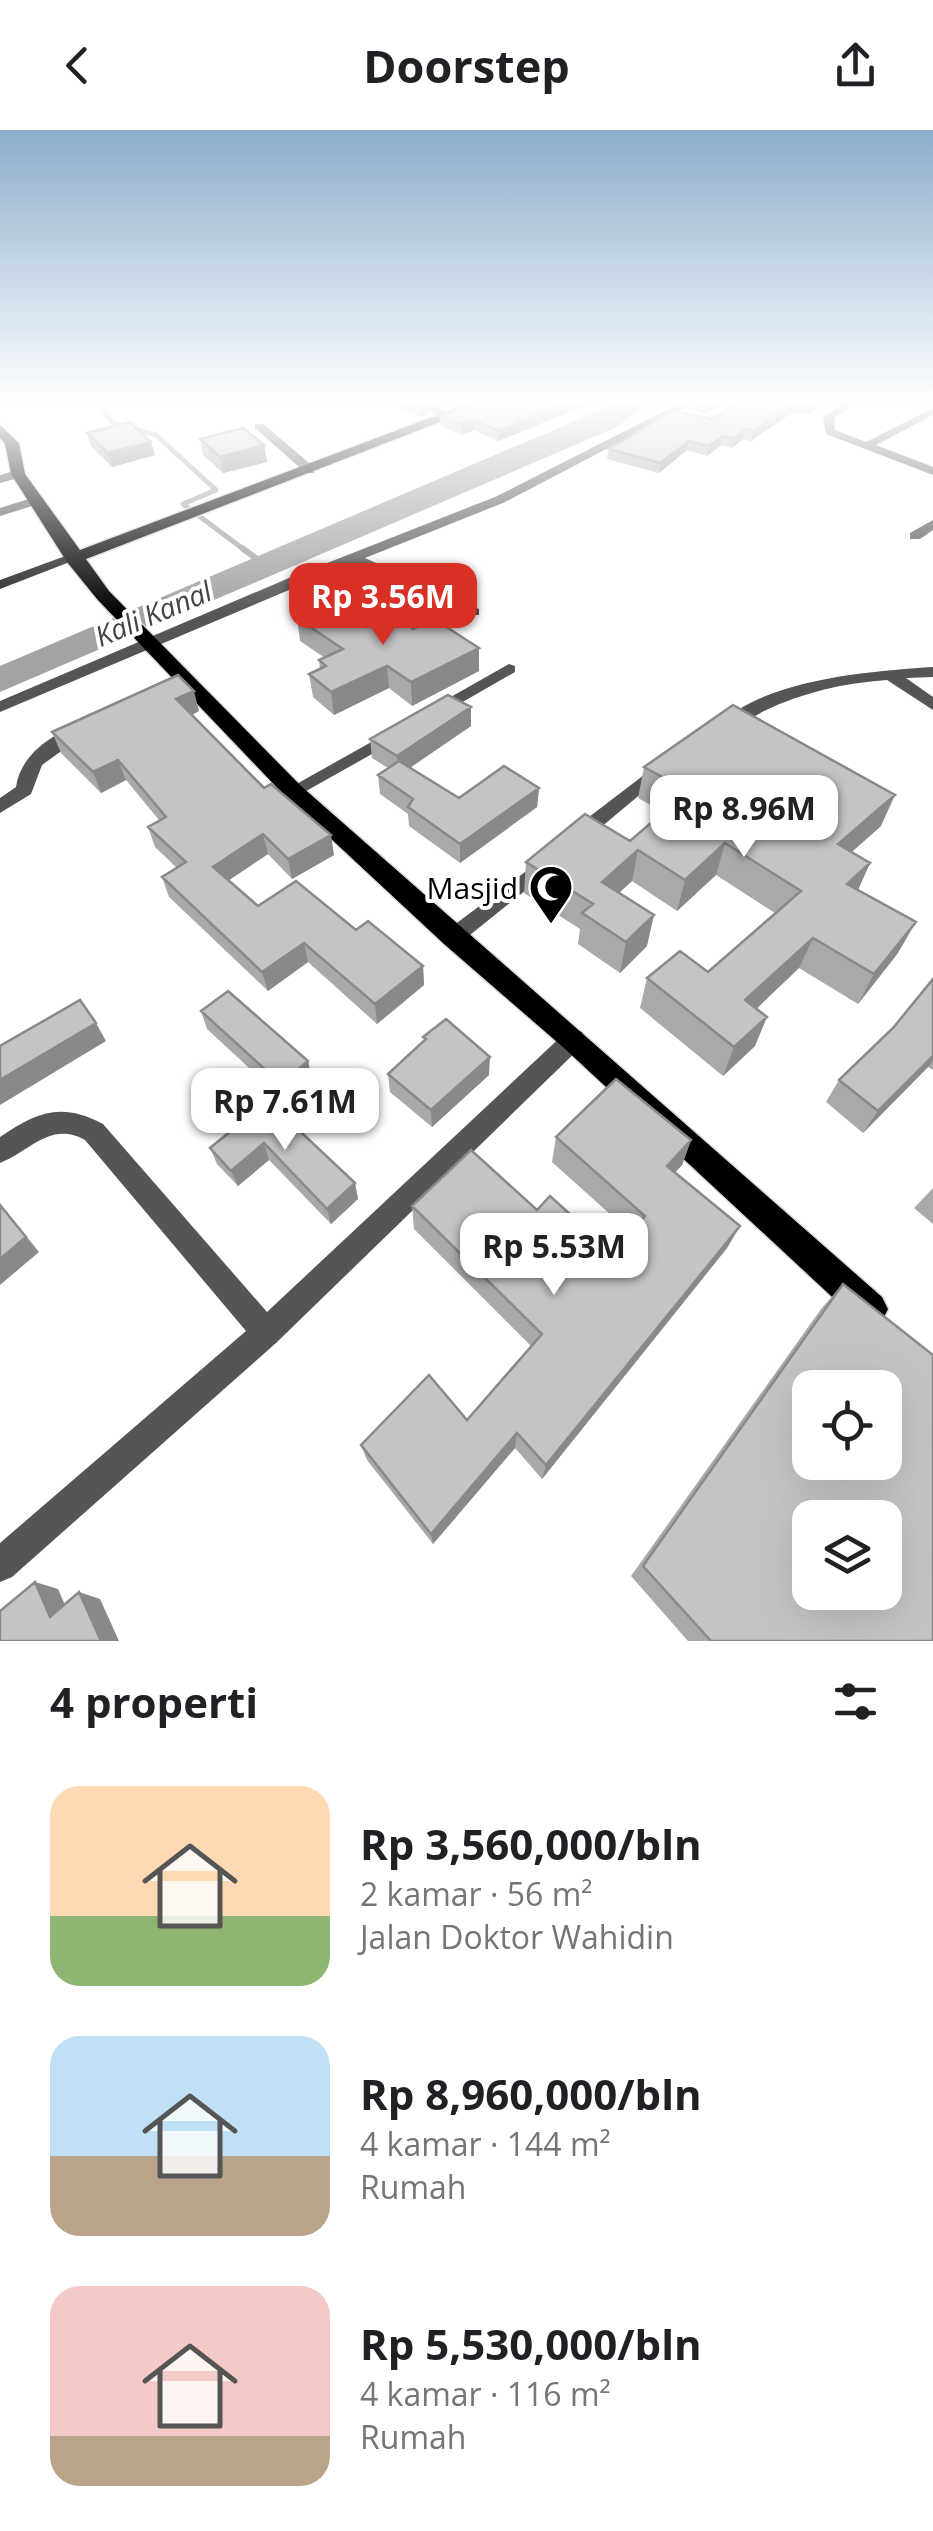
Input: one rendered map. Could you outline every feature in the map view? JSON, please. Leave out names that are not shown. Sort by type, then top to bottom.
[{"type":"main road","points":[[18,474],[73,558],[103,596],[147,640],[176,685],[890,1327]]},
{"type":"main road","points":[[0,585],[301,474]]},
{"type":"street","points":[[0,479],[18,474]]},
{"type":"street","points":[[0,708],[147,640],[499,500],[551,474]]},
{"type":"street","points":[[0,512],[38,500]]},
{"type":"street","points":[[914,536],[933,524]]},
{"type":"street","points":[[354,558],[474,612]]},
{"type":"street","points":[[293,792],[508,669]]},
{"type":"street","points":[[707,738],[807,684],[933,672]]},
{"type":"street","points":[[891,674],[933,704]]},
{"type":"street","points":[[0,807],[25,790],[25,778],[50,747],[101,718]]},
{"type":"street","points":[[453,937],[672,760]]},
{"type":"street","points":[[0,1564],[266,1333],[574,1039]]},
{"type":"street","points":[[0,1151],[40,1124],[78,1122],[94,1132],[266,1333]]},
{"type":"building","points":[[320,607],[347,625],[370,615],[383,624],[399,618],[413,629],[434,619],[479,648],[411,682],[387,666],[331,692],[309,674],[326,666],[319,660],[343,649],[297,618]]},
{"type":"building","points":[[178,675],[194,691],[176,699],[264,788],[271,784],[331,835],[288,859],[263,834],[213,867],[258,906],[296,881],[356,930],[368,921],[423,966],[375,1004],[304,943],[262,972],[162,877],[186,862],[148,827],[166,817],[118,760],[93,772],[52,732]]},
{"type":"building","points":[[448,695],[471,707],[397,756],[370,739]]},
{"type":"building","points":[[733,705],[895,795],[838,844],[870,863],[847,884],[916,922],[874,974],[813,938],[745,1000],[767,1017],[734,1047],[647,978],[680,951],[708,972],[801,891],[725,843],[685,880],[638,850],[602,882],[654,915],[626,942],[582,913],[593,904],[526,862],[585,814],[630,841],[688,791],[644,767]]},
{"type":"building","points":[[399,761],[459,798],[504,766],[539,788],[460,844],[408,807],[413,799],[378,775]]},
{"type":"building","points":[[933,979],[933,1056],[878,1111],[839,1080],[893,1028]]},
{"type":"building","points":[[228,991],[308,1061],[281,1084],[201,1011]]},
{"type":"building","points":[[80,1000],[96,1023],[0,1080],[0,1046]]},
{"type":"building","points":[[446,1019],[490,1057],[431,1110],[388,1074]]},
{"type":"building","points":[[616,1079],[691,1140],[667,1166],[740,1226],[546,1465],[517,1433],[431,1534],[361,1445],[429,1375],[467,1420],[542,1334],[412,1206],[471,1150],[537,1210],[550,1196],[613,1253],[645,1216],[556,1137]]},
{"type":"building","points":[[268,1101],[355,1183],[327,1209],[264,1143],[231,1171],[210,1148]]},
{"type":"building","points":[[0,1205],[26,1237],[0,1259]]},
{"type":"building","points":[[843,1284],[933,1355],[933,1641],[711,1641],[643,1566]]},
{"type":"building","points":[[35,1582],[50,1617],[79,1592],[101,1641],[0,1641],[0,1611]]},
{"type":"waterway","points":[[198,474],[216,490],[183,504],[246,551]]},
{"type":"waterway","name":"Kali Kanal","points":[[0,680],[484,474]]},
{"type":"waterway","points":[[242,548],[264,564]]},
{"type":"place","name":"Masjid","points":[[551,925]]}]
